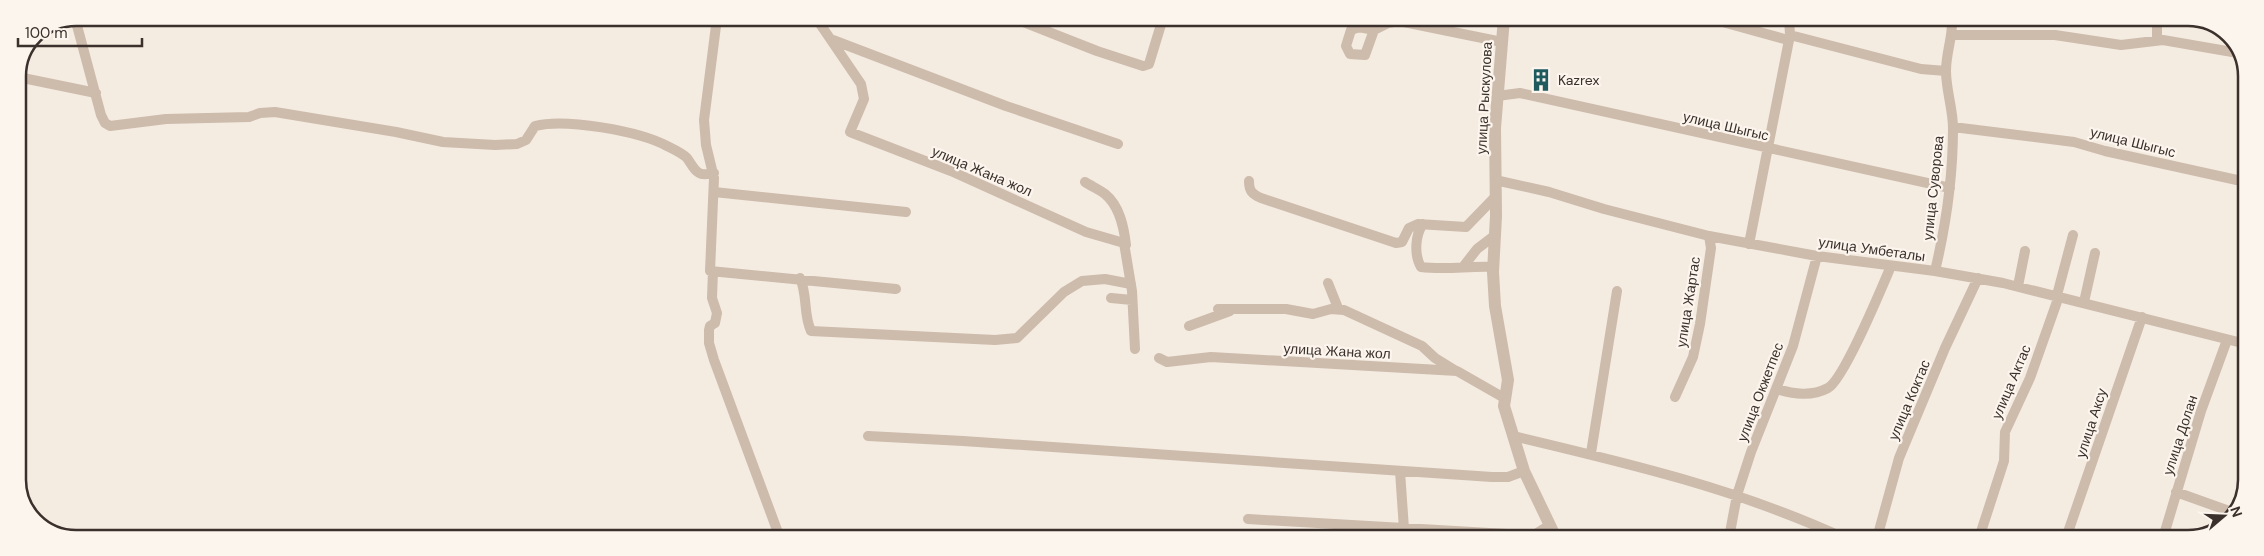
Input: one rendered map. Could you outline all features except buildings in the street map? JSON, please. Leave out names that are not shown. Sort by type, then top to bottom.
[{"type":"street","points":[[77,26],[101,115],[105,123],[110,126],[166,119],[249,117],[260,113],[275,112],[396,132],[443,142],[495,145],[517,144],[526,140],[535,126],[546,123],[573,123],[635,134],[666,145],[686,157],[698,172],[702,174],[714,172]]},
{"type":"street","points":[[716,26],[704,120],[706,146],[714,172],[710,271],[800,278],[896,289]]},
{"type":"street","name":"улица Жана жол","points":[[822,26],[861,84],[864,94],[862,105],[850,132],[951,171],[1086,232],[1121,241],[1126,245]]},
{"type":"street","points":[[1034,26],[1097,52],[1143,66],[1150,64],[1161,26]]},
{"type":"street","points":[[1374,30],[1382,26]]},
{"type":"street","points":[[1424,26],[1502,42]]},
{"type":"street","name":"улица Рыскулова","points":[[1503,26],[1497,96],[1493,267],[1495,306],[1508,380],[1504,406],[1524,471],[1552,530]]},
{"type":"street","points":[[1742,26],[1921,69],[1946,71]]},
{"type":"street","points":[[1749,244],[1789,37],[1788,26]]},
{"type":"street","name":"улица Суворова","points":[[1935,271],[1950,188],[1953,127],[1946,71],[1950,39],[1953,35],[1952,26]]},
{"type":"street","points":[[2157,26],[2157,41]]},
{"type":"street","points":[[1953,35],[2055,35],[2121,45],[2163,40],[2231,52]]},
{"type":"street","points":[[832,40],[1006,106],[1118,144]]},
{"type":"street","points":[[26,79],[96,93]]},
{"type":"street","name":"улица Шыгыс","points":[[1497,96],[1520,93],[1766,149],[1950,188]]},
{"type":"street","name":"улица Шыгыс","points":[[1953,127],[2074,142],[2105,151],[2238,180]]},
{"type":"street","name":"улица Умбеталы","points":[[1495,180],[1549,192],[1709,236],[1817,256],[1935,271],[2018,286],[2238,342]]},
{"type":"street","points":[[1249,181],[1249,189],[1252,194],[1260,198],[1396,243],[1404,240],[1409,228],[1423,224],[1466,227],[1495,197]]},
{"type":"street","points":[[1085,182],[1106,195],[1116,209],[1124,226],[1131,284],[1135,349]]},
{"type":"street","points":[[714,192],[906,212]]},
{"type":"street","points":[[1423,224],[1418,235],[1417,251],[1417,261],[1421,267],[1451,270],[1463,267],[1493,267]]},
{"type":"street","name":"улица Актас","points":[[1981,530],[2004,461],[2005,432],[2030,378],[2058,296],[2073,235]]},
{"type":"street","points":[[1463,267],[1477,249],[1494,236]]},
{"type":"street","name":"улица Жартас","points":[[1675,398],[1693,356],[1698,334],[1711,248],[1709,236]]},
{"type":"street","points":[[2018,286],[2025,251]]},
{"type":"street","points":[[2084,302],[2095,253]]},
{"type":"street","name":"улица Окжетпес","points":[[1730,530],[1737,495],[1751,452],[1793,346],[1817,256]]},
{"type":"street","points":[[1776,389],[1797,395],[1814,393],[1829,387],[1835,381],[1850,356],[1891,266]]},
{"type":"street","points":[[713,271],[712,298],[717,313],[715,323],[710,326],[709,343],[721,382],[777,530]]},
{"type":"street","points":[[800,278],[805,294],[807,322],[811,331],[1010,340],[1017,338],[1064,292],[1082,281],[1106,279],[1131,284]]},
{"type":"street","name":"улица Коктас","points":[[1879,530],[1899,458],[1978,278]]},
{"type":"street","points":[[1328,282],[1334,306]]},
{"type":"street","points":[[1591,453],[1617,291]]},
{"type":"street","points":[[1111,298],[1132,300]]},
{"type":"street","points":[[1218,309],[1286,309],[1313,314],[1334,306],[1422,346],[1435,358],[1457,371]]},
{"type":"street","points":[[1189,326],[1235,308]]},
{"type":"street","name":"улица Аксу","points":[[2069,530],[2142,317]]},
{"type":"street","name":"улица Долан","points":[[2165,530],[2201,411],[2227,340]]},
{"type":"street","name":"улица Жана жол","points":[[1158,358],[1167,362],[1211,358],[1457,371],[1506,399]]},
{"type":"street","points":[[868,436],[1492,477],[1508,477],[1524,471]]},
{"type":"street","points":[[1513,436],[1591,453],[1690,480],[1786,513],[1825,530]]},
{"type":"street","points":[[1400,471],[1404,529]]},
{"type":"street","points":[[2176,492],[2227,510]]},
{"type":"street","points":[[1248,519],[1424,530]]},
{"type":"street","points":[[1541,530],[1550,525]]},
{"type":"place","name":"Kazrex","points":[[1541,80]]}]
